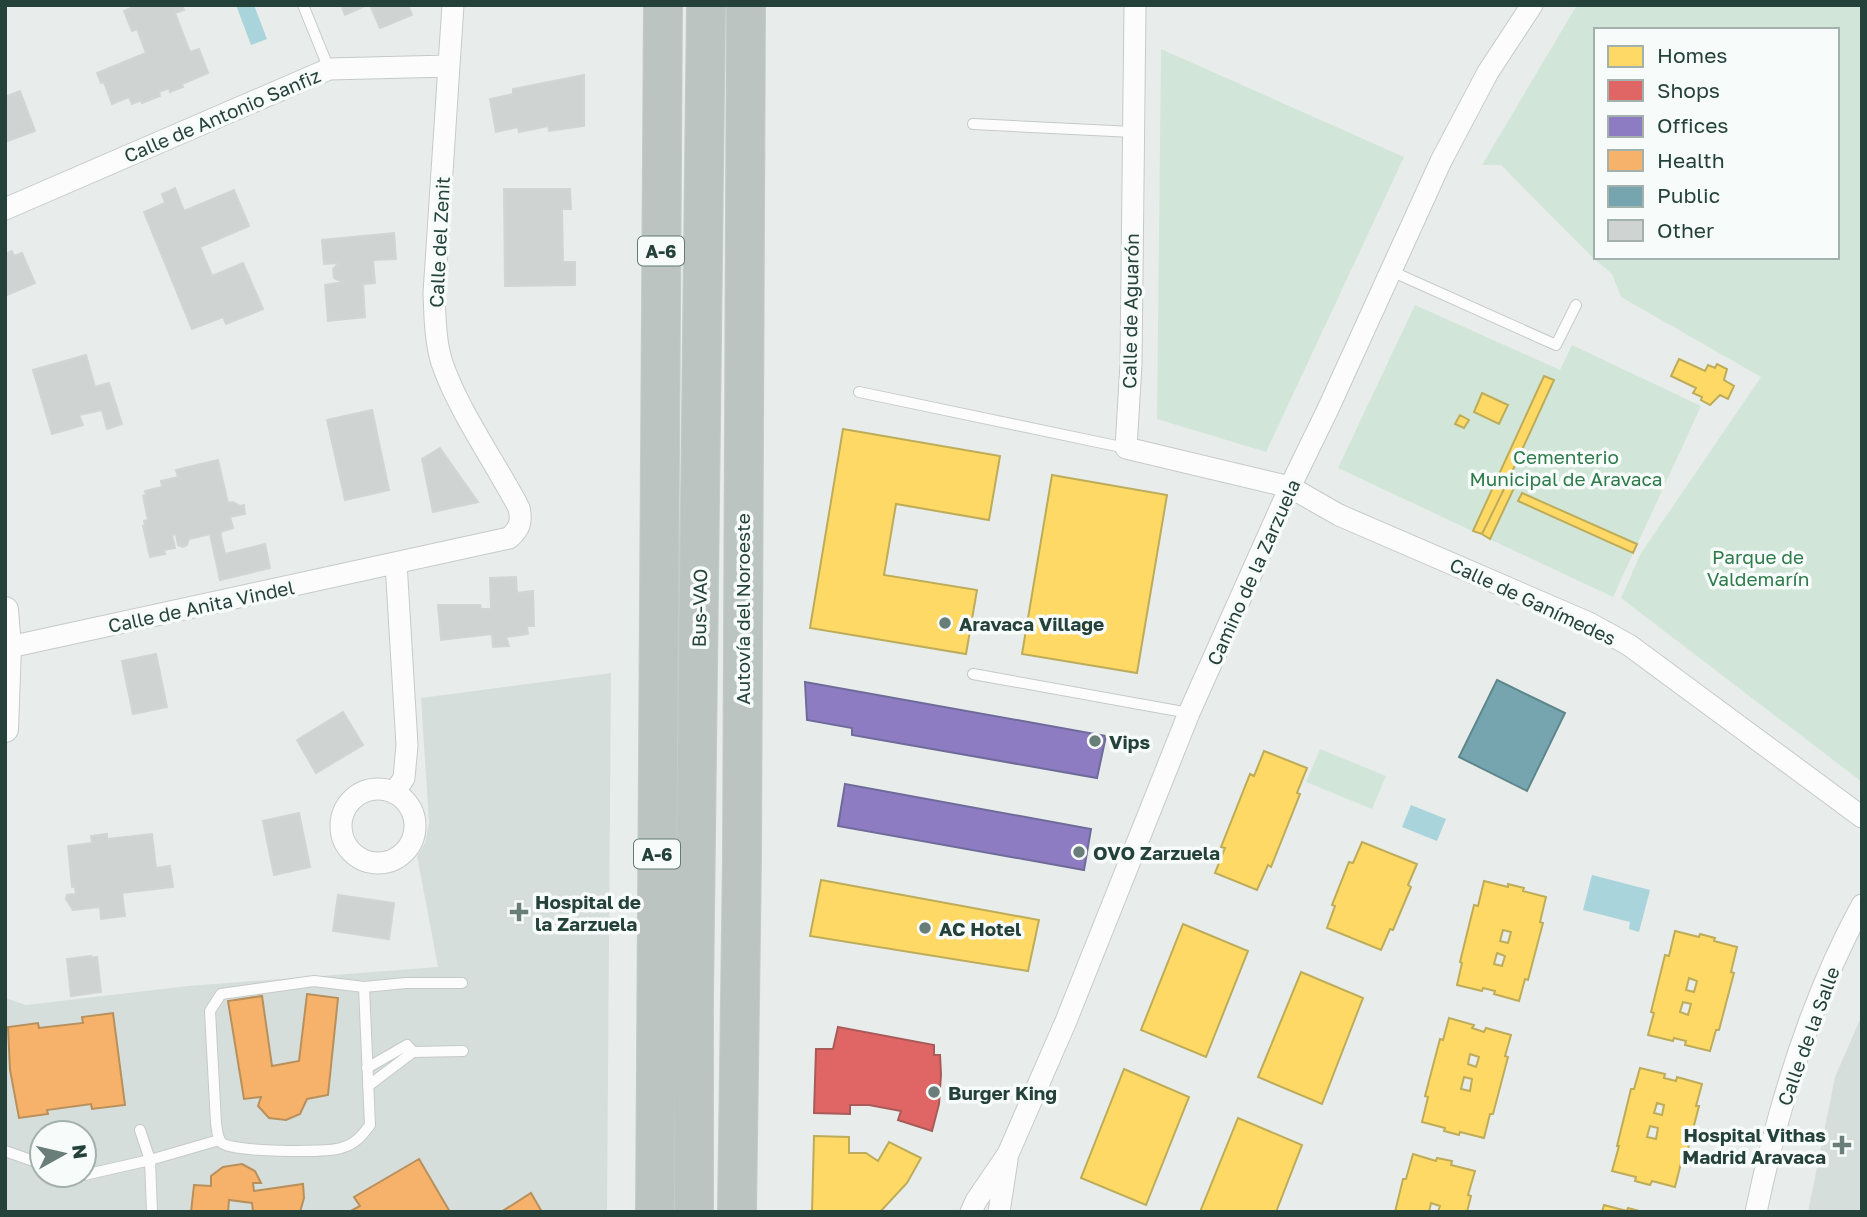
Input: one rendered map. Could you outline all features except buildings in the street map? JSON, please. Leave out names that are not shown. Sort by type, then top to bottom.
[{"type":"highway","name":"A-6","points":[[655,1212],[663,5]]},
{"type":"highway","name":"Bus-VAO","points":[[694,1212],[706,5]]},
{"type":"highway","name":"Autovía del Noroeste","points":[[737,1212],[742,856],[746,5]]},
{"type":"highway","points":[[743,490],[765,357],[769,5]]},
{"type":"highway","points":[[631,1212],[639,877],[659,497]]},
{"type":"highway","points":[[742,856],[756,926],[757,1212]]},
{"type":"street","name":"Calle del Zenit","points":[[453,5],[434,293],[436,328],[442,361],[454,392],[520,508],[521,523],[509,538]]},
{"type":"street","name":"Calle de Aguarón","points":[[1126,448],[1131,364],[1135,5]]},
{"type":"street","name":"Camino de la Zarzuela","points":[[971,1212],[1008,1154],[1066,1021],[1189,713],[1441,161],[1482,83],[1532,5]]},
{"type":"street","name":"Calle de Antonio Sanfiz","points":[[5,209],[329,69],[449,66]]},
{"type":"street","points":[[1126,448],[1290,487]]},
{"type":"street","name":"Calle de Ganímedes","points":[[1290,487],[1339,514],[1589,623],[1629,645],[1862,817]]},
{"type":"street","name":"Calle de Anita Vindel","points":[[7,648],[509,538]]},
{"type":"street","points":[[394,793],[404,778],[407,745],[396,563]]},
{"type":"street","points":[[5,610],[5,729]]},
{"type":"street","name":"Calle de la Salle","points":[[1756,1212],[1778,1120],[1798,1056],[1831,969],[1862,905]]},
{"type":"street","name":"Camino de la Zarzuela","points":[[999,1212],[1008,1154]]},
{"type":"lane","points":[[303,5],[329,69]]},
{"type":"lane","points":[[973,124],[1133,132]]},
{"type":"lane","points":[[1391,271],[1556,345],[1576,305]]},
{"type":"lane","points":[[859,392],[1126,448]]},
{"type":"lane","points":[[973,674],[1189,713]]},
{"type":"lane","points":[[364,987],[370,1125],[359,1141],[338,1150],[256,1151],[224,1146],[219,1140],[216,1123],[210,1011],[221,994],[314,981],[364,987],[406,983],[462,983]]},
{"type":"lane","points":[[367,1068],[407,1045],[413,1052]]},
{"type":"lane","points":[[368,1086],[413,1052],[463,1051]]},
{"type":"lane","points":[[140,1129],[150,1160],[152,1212]]},
{"type":"lane","points":[[98,1173],[219,1140]]},
{"type":"lane","points":[[5,1151],[28,1159]]},
{"type":"shaded area","name":"Hospital de la Zarzuela","points":[[611,673],[607,1212],[5,1212],[5,998],[26,1005],[188,986],[438,967],[417,856],[425,843],[429,823],[421,698]]},
{"type":"shaded area","name":"Hospital Vithas Madrid Aravaca","points":[[1862,1015],[1862,1212],[1808,1212],[1835,1077]]},
{"type":"green space","name":"Parque de Valdemarín","points":[[1577,5],[1862,5],[1862,782],[1621,598],[1641,553],[1761,377],[1621,297],[1612,274],[1594,259],[1839,259],[1839,28],[1594,28],[1594,259],[1501,165],[1482,165]]},
{"type":"green space","points":[[1161,49],[1404,157],[1266,452],[1157,419]]},
{"type":"green space","name":"Cementerio Municipal de Aravaca","points":[[1415,305],[1560,370],[1572,345],[1701,406],[1613,597],[1338,468]]},
{"type":"green space","points":[[1320,749],[1386,776],[1372,809],[1306,782]]},
{"type":"water","points":[[236,5],[254,5],[267,39],[251,45]]},
{"type":"water","points":[[1411,805],[1446,819],[1437,841],[1402,827]]},
{"type":"water","points":[[1592,875],[1650,890],[1639,932],[1629,929],[1630,922],[1583,910]]},
{"type":"place","name":"Aravaca Village","points":[[945,623]]},
{"type":"place","name":"Vips","points":[[1095,741]]},
{"type":"place","name":"OVO Zarzuela","points":[[1079,852]]},
{"type":"place","name":"Hospital de la Zarzuela","points":[[519,912]]},
{"type":"place","name":"AC Hotel","points":[[925,928]]},
{"type":"place","name":"Burger King","points":[[934,1092]]},
{"type":"place","name":"Hospital Vithas Madrid Aravaca","points":[[1842,1145]]}]
